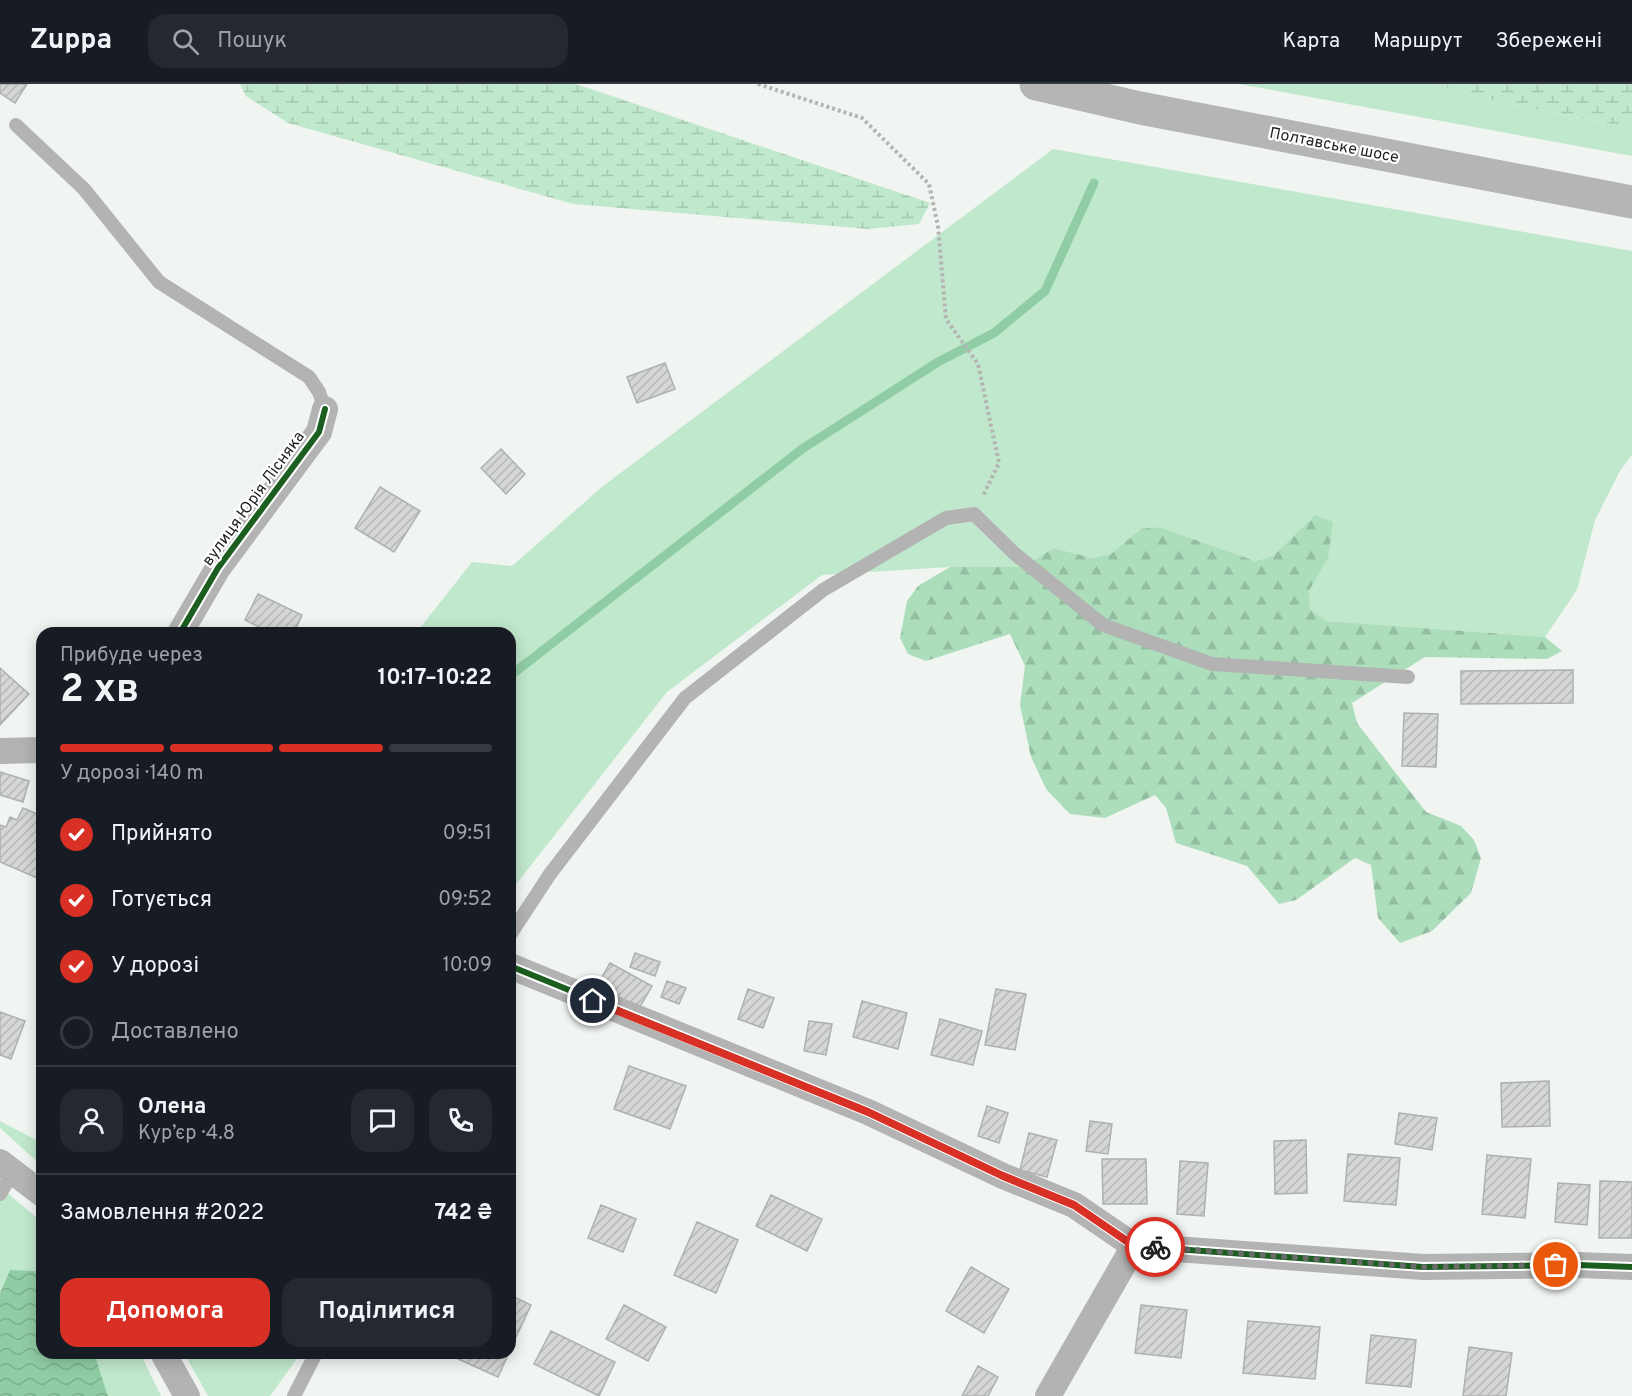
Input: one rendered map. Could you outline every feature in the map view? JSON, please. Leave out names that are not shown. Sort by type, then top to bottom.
[{"type":"main road","name":"Полтавське шосе","points":[[1036,84],[1140,108],[1632,202]]},
{"type":"street","name":"вулиця Юрія Лісняка","points":[[184,627],[218,568],[319,432],[325,409]]},
{"type":"street","points":[[0,752],[36,750]]},
{"type":"street","points":[[516,968],[868,1112],[1003,1176],[1074,1205],[1134,1246],[1423,1267],[1578,1265],[1632,1267]]},
{"type":"street","points":[[7,1167],[36,1189]]},
{"type":"street","points":[[1048,1396],[1134,1246]]},
{"type":"street","points":[[166,1359],[187,1396]]},
{"type":"lane","points":[[16,125],[84,189],[159,282],[309,377],[319,392],[325,409]]},
{"type":"lane","points":[[516,926],[550,874],[685,698],[823,590],[946,518],[974,514],[1015,554],[1103,626],[1212,664],[1408,677]]},
{"type":"lane","points":[[0,1194],[7,1167]]},
{"type":"lane","points":[[294,1396],[313,1359]]},
{"type":"path","points":[[758,84],[862,118],[929,184],[938,226],[946,319],[978,364],[999,463],[974,514]]},
{"type":"green space","points":[[240,84],[576,84],[930,203],[919,224],[869,229],[573,204],[288,123],[246,96]]},
{"type":"green space","points":[[1239,84],[1434,84],[1495,101],[1632,128],[1632,156]]},
{"type":"green space","points":[[1434,84],[1632,84],[1632,128],[1495,101]]},
{"type":"green space","points":[[1053,149],[1632,251],[1632,455],[1620,471],[1595,520],[1577,590],[1545,637],[1327,621],[1309,610],[1309,591],[1328,558],[1315,515],[1273,556],[1255,561],[1160,527],[1141,530],[1112,554],[1092,558],[1054,548],[1022,567],[950,567],[822,575],[667,692],[516,884],[516,627],[421,627],[472,562],[512,566],[603,486]]},
{"type":"green space","points":[[1315,515],[1333,522],[1328,558],[1309,591],[1310,610],[1327,621],[1545,637],[1562,651],[1547,659],[1425,657],[1352,703],[1357,723],[1426,812],[1461,826],[1474,840],[1481,858],[1471,893],[1432,931],[1400,943],[1378,918],[1371,865],[1355,858],[1296,900],[1279,904],[1247,866],[1176,843],[1166,808],[1155,795],[1105,818],[1070,814],[1046,789],[1031,757],[1020,705],[1025,666],[1010,634],[926,661],[908,654],[900,638],[907,601],[918,586],[950,567],[1022,567],[1054,548],[1092,558],[1111,554],[1141,529],[1160,527],[1255,561],[1273,556]]},
{"type":"green space","points":[[0,1121],[36,1140],[36,1161],[0,1128]]},
{"type":"green space","points":[[0,1187],[36,1217],[36,1271],[10,1270],[0,1293]]},
{"type":"green space","points":[[96,1359],[143,1359],[161,1396],[108,1396]]},
{"type":"green space","points":[[187,1359],[297,1359],[270,1396],[208,1396]]},
{"type":"water","points":[[10,1270],[36,1271],[36,1359],[96,1359],[108,1396],[0,1396],[0,1293]]},
{"type":"building","points":[[0,84],[27,84],[15,103],[0,93]]},
{"type":"building","points":[[665,363],[675,389],[637,403],[627,377]]},
{"type":"building","points":[[501,449],[525,474],[506,494],[481,468]]},
{"type":"building","points":[[380,487],[420,511],[394,552],[355,528]]},
{"type":"building","points":[[258,594],[302,615],[297,627],[259,627],[245,620]]},
{"type":"building","points":[[0,668],[29,694],[0,725]]},
{"type":"building","points":[[1573,670],[1573,703],[1461,704],[1461,671]]},
{"type":"building","points":[[1404,713],[1438,714],[1436,767],[1402,766]]},
{"type":"building","points":[[0,772],[29,781],[23,802],[0,795]]},
{"type":"building","points":[[23,808],[36,813],[36,877],[0,862],[0,825],[6,827],[10,817],[17,820]]},
{"type":"building","points":[[635,953],[660,962],[655,976],[630,967]]},
{"type":"building","points":[[610,963],[652,986],[637,1012],[595,989]]},
{"type":"building","points":[[667,981],[686,988],[679,1004],[661,997]]},
{"type":"building","points":[[748,989],[774,998],[763,1028],[738,1019]]},
{"type":"building","points":[[996,989],[1026,994],[1015,1050],[985,1045]]},
{"type":"building","points":[[862,1001],[907,1013],[898,1049],[853,1037]]},
{"type":"building","points":[[0,1012],[25,1021],[11,1059],[0,1055]]},
{"type":"building","points":[[940,1019],[982,1031],[973,1065],[931,1055]]},
{"type":"building","points":[[809,1021],[832,1024],[826,1055],[804,1051]]},
{"type":"building","points":[[629,1066],[686,1086],[670,1129],[614,1109]]},
{"type":"building","points":[[1549,1081],[1550,1126],[1502,1127],[1501,1083]]},
{"type":"building","points":[[987,1106],[1008,1113],[999,1143],[978,1136]]},
{"type":"building","points":[[1399,1113],[1437,1118],[1432,1150],[1395,1144]]},
{"type":"building","points":[[1090,1121],[1112,1124],[1108,1154],[1086,1151]]},
{"type":"building","points":[[1029,1133],[1057,1140],[1047,1177],[1020,1170]]},
{"type":"building","points":[[1306,1140],[1307,1193],[1275,1194],[1274,1141]]},
{"type":"building","points":[[1348,1154],[1400,1158],[1396,1205],[1344,1201]]},
{"type":"building","points":[[1487,1155],[1531,1159],[1525,1218],[1482,1214]]},
{"type":"building","points":[[1102,1159],[1146,1159],[1147,1204],[1103,1204]]},
{"type":"building","points":[[1180,1161],[1208,1163],[1204,1216],[1177,1214]]},
{"type":"building","points":[[1600,1181],[1632,1182],[1632,1238],[1599,1238]]},
{"type":"building","points":[[1558,1183],[1590,1185],[1587,1225],[1555,1222]]},
{"type":"building","points":[[771,1195],[822,1219],[807,1251],[756,1226]]},
{"type":"building","points":[[601,1205],[636,1219],[623,1252],[588,1238]]},
{"type":"building","points":[[697,1222],[738,1240],[716,1293],[674,1275]]},
{"type":"building","points":[[971,1267],[1009,1289],[984,1333],[946,1311]]},
{"type":"building","points":[[516,1298],[531,1305],[516,1337]]},
{"type":"building","points":[[624,1305],[666,1327],[648,1361],[606,1339]]},
{"type":"building","points":[[1141,1305],[1187,1310],[1181,1358],[1135,1353]]},
{"type":"building","points":[[1248,1321],[1320,1327],[1315,1379],[1243,1373]]},
{"type":"building","points":[[551,1331],[615,1362],[599,1396],[534,1364]]},
{"type":"building","points":[[1371,1335],[1416,1340],[1411,1387],[1366,1383]]},
{"type":"building","points":[[1469,1347],[1512,1353],[1506,1396],[1463,1396]]},
{"type":"building","points":[[458,1359],[506,1359],[498,1377]]},
{"type":"building","points":[[978,1366],[998,1377],[988,1396],[962,1396]]},
{"type":"waterway","points":[[516,671],[802,449],[938,362],[994,333],[1045,291],[1094,183]]},
{"type":"cycle path","points":[[184,627],[218,568],[319,432],[325,409]]},
{"type":"cycle path","points":[[516,968],[868,1112],[1003,1176],[1074,1205],[1134,1246],[1423,1267],[1578,1265],[1632,1267]]},
{"type":"way so far","points":[[1155,1247],[1423,1267],[1556,1265]]},
{"type":"route","points":[[593,1001],[868,1112],[1003,1176],[1074,1205],[1134,1246],[1155,1247]]}]
